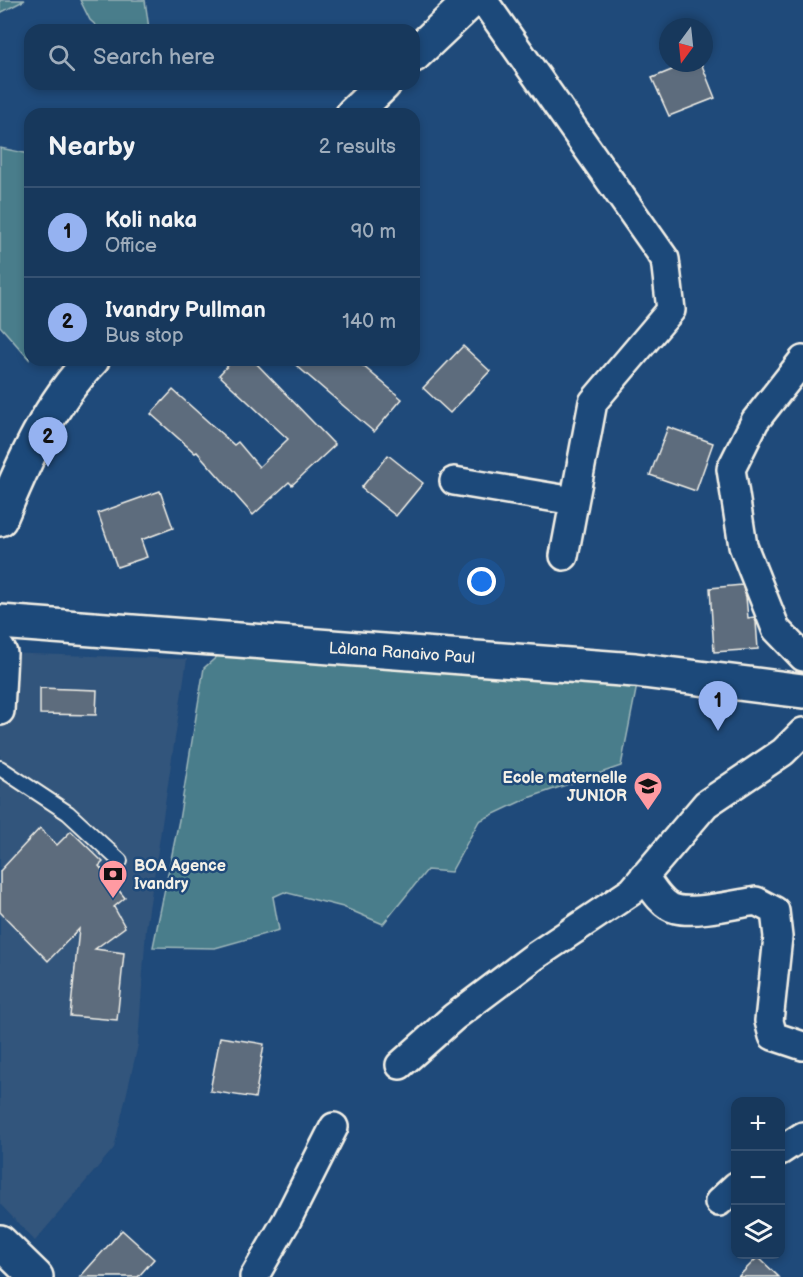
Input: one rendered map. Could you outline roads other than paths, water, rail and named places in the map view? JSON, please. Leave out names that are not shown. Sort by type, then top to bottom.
[{"type":"street","points":[[420,49],[472,0]]},
{"type":"street","points":[[483,0],[664,259],[671,310],[593,402],[564,556]]},
{"type":"street","points":[[359,108],[378,90]]},
{"type":"street","points":[[803,360],[755,421],[730,469],[743,546],[776,629],[803,657]]},
{"type":"street","points":[[0,519],[27,454],[71,381],[86,366]]},
{"type":"street","points":[[454,481],[574,501]]},
{"type":"street","name":"Làlana Ranaivo Paul","points":[[0,622],[634,670],[803,691]]},
{"type":"street","points":[[0,648],[3,653],[0,711]]},
{"type":"street","points":[[400,1065],[454,1017],[535,956],[632,891],[706,804],[783,752],[803,732]]},
{"type":"street","points":[[644,876],[658,897],[676,909],[710,909],[756,901],[775,911],[778,937],[769,1021],[773,1036],[803,1046]]},
{"type":"street","points":[[254,1277],[287,1220],[334,1127]]},
{"type":"street","points":[[785,1148],[803,1136]]},
{"type":"street","points":[[0,1242],[31,1276]]},
{"type":"lane","points":[[0,768],[68,813],[120,861]]},
{"type":"place","name":"Ivandry Pullman","points":[[48,467]]},
{"type":"place","name":"Koli naka","points":[[718,731]]},
{"type":"place","name":"Ecole maternelle JUNIOR","points":[[648,812]]},
{"type":"place","name":"BOA Agence Ivandry","points":[[113,900]]}]
